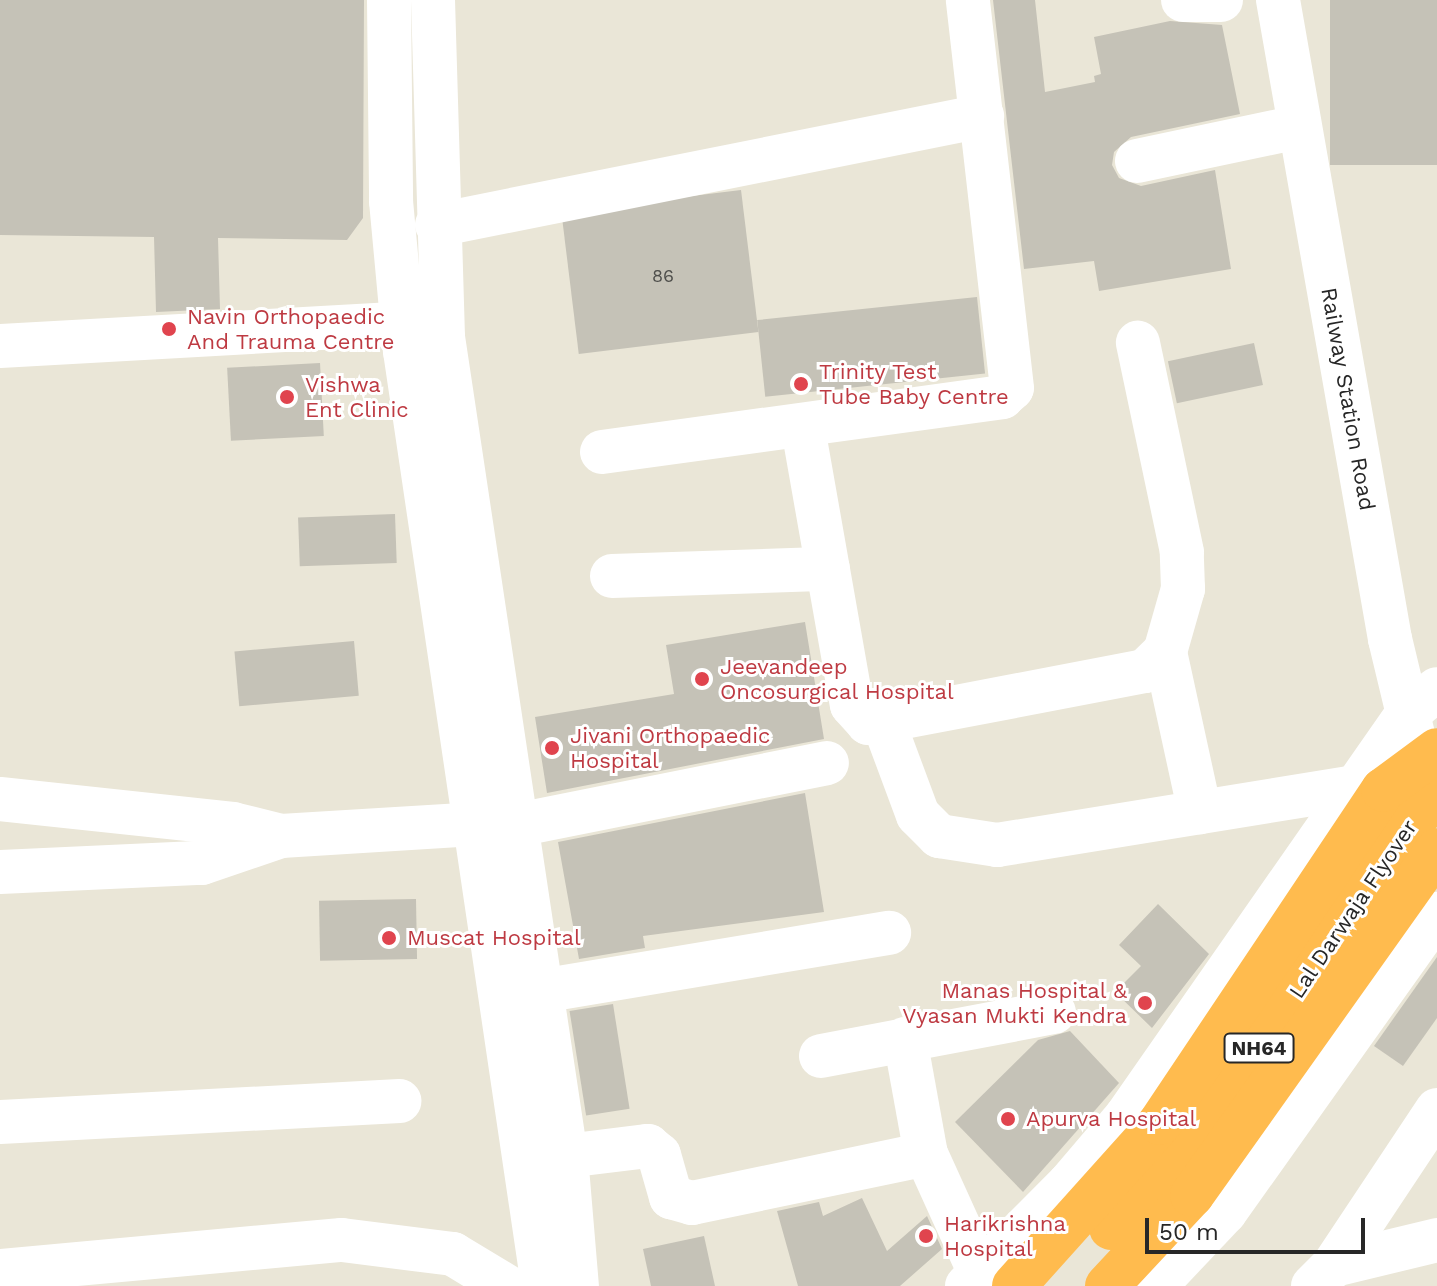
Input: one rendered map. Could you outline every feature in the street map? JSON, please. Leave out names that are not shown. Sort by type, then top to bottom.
[{"type":"highway","points":[[1010,1280],[1160,1123],[1373,802],[1434,776]]},
{"type":"highway","name":"Lal Darwaja Flyover","points":[[1107,1286],[1192,1195],[1437,850]]},
{"type":"street","points":[[389,0],[391,201],[422,322],[496,825],[543,1286]]},
{"type":"street","points":[[422,322],[437,225],[433,0]]},
{"type":"street","points":[[602,452],[803,428],[1002,397],[1012,388],[968,0]]},
{"type":"street","points":[[1183,0],[1221,0]]},
{"type":"street","name":"Railway Station Road","points":[[1278,0],[1299,127],[1434,776]]},
{"type":"street","points":[[437,225],[982,116]]},
{"type":"street","points":[[1137,161],[1299,127]]},
{"type":"street","points":[[0,346],[422,322]]},
{"type":"street","points":[[1138,343],[1182,552],[1183,589],[1165,652],[1200,812]]},
{"type":"street","points":[[803,428],[852,705],[868,723],[1145,671],[1165,652]]},
{"type":"street","points":[[612,576],[828,569]]},
{"type":"street","points":[[905,1039],[926,1154],[1010,1280],[1355,787],[1421,702]]},
{"type":"street","points":[[883,721],[918,815],[939,836],[966,845],[1355,787]]},
{"type":"street","points":[[0,872],[202,863],[281,836],[496,825],[827,763]]},
{"type":"street","points":[[0,799],[233,824],[281,836]]},
{"type":"street","points":[[496,825],[541,991],[566,1156],[577,1286]]},
{"type":"street","points":[[1155,1286],[1225,1212],[1437,914]]},
{"type":"street","points":[[541,991],[889,933]]},
{"type":"street","points":[[821,1056],[1054,1012]]},
{"type":"street","points":[[0,1122],[399,1101]]},
{"type":"street","points":[[1324,1275],[1437,1110]]},
{"type":"street","points":[[566,1156],[648,1146],[659,1155],[671,1197],[692,1203],[926,1154]]},
{"type":"street","points":[[0,1271],[342,1240],[453,1254],[506,1286]]},
{"type":"street","points":[[1324,1275],[1437,1240]]},
{"type":"street","points":[[191,1286],[223,1251]]},
{"type":"building","points":[[0,0],[364,0],[363,218],[347,240],[218,238],[220,309],[156,312],[154,237],[0,235]]},
{"type":"building","points":[[993,0],[1035,0],[1045,92],[1095,82],[1094,76],[1101,74],[1094,37],[1170,21],[1222,25],[1240,114],[1131,137],[1114,152],[1112,165],[1119,178],[1141,186],[1215,170],[1231,269],[1099,291],[1094,261],[1024,269]]},
{"type":"building","points":[[1330,0],[1437,0],[1437,165],[1330,165]]},
{"type":"building","points":[[741,190],[758,332],[579,354],[561,212]]},
{"type":"building","points":[[977,297],[985,374],[765,397],[757,320]]},
{"type":"building","points":[[1254,343],[1263,385],[1177,403],[1168,361]]},
{"type":"building","points":[[320,363],[324,436],[231,441],[227,368]]},
{"type":"building","points":[[395,514],[397,563],[300,566],[298,517]]},
{"type":"building","points":[[805,622],[824,739],[547,793],[535,717],[674,694],[666,645]]},
{"type":"building","points":[[354,641],[359,696],[239,706],[234,651]]},
{"type":"building","points":[[805,793],[824,912],[643,936],[645,948],[579,959],[558,842]]},
{"type":"building","points":[[416,899],[417,959],[320,961],[319,901]]},
{"type":"building","points":[[1158,904],[1209,954],[1152,1028],[1115,992],[1141,966],[1119,945]]},
{"type":"building","points":[[1437,957],[1437,1018],[1403,1066],[1374,1046]]},
{"type":"building","points":[[613,1004],[630,1109],[586,1116],[570,1011]]},
{"type":"building","points":[[1070,1031],[1119,1083],[1023,1192],[955,1122],[1038,1040]]},
{"type":"building","points":[[862,1198],[887,1251],[927,1216],[942,1249],[900,1286],[798,1286],[777,1211],[819,1202],[823,1216]]},
{"type":"building","points":[[704,1236],[715,1286],[651,1286],[643,1249]]},
{"type":"place","name":"Navin Orthopaedic And Trauma Centre","points":[[169,329]]},
{"type":"place","name":"Trinity Test Tube Baby Centre","points":[[801,384]]},
{"type":"place","name":"Vishwa Ent Clinic","points":[[287,397]]},
{"type":"place","name":"Jeevandeep Oncosurgical Hospital","points":[[702,679]]},
{"type":"place","name":"Jivani Orthopaedic Hospital","points":[[552,748]]},
{"type":"place","name":"Muscat Hospital","points":[[389,938]]},
{"type":"place","name":"Manas Hospital & Vyasan Mukti Kendra","points":[[1145,1003]]},
{"type":"place","name":"Apurva Hospital","points":[[1008,1119]]},
{"type":"place","name":"Harikrishna Hospital","points":[[926,1236]]}]
